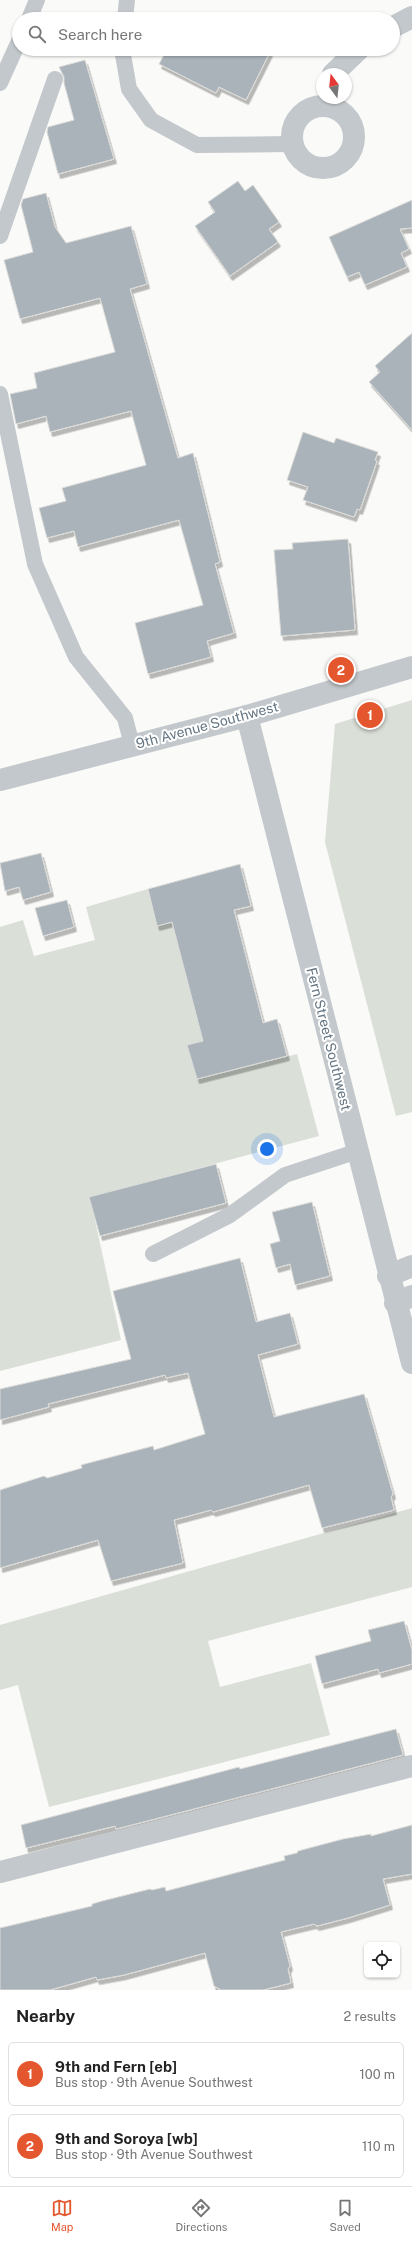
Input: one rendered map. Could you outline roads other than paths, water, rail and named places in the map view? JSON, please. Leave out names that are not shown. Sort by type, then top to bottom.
[{"type":"street","points":[[400,23],[412,17]]},
{"type":"street","points":[[339,68],[352,56]]},
{"type":"street","points":[[319,104],[300,115],[295,123],[292,133],[292,144],[297,154],[314,167],[324,168],[335,166],[344,160],[351,152],[354,141],[351,122],[337,108],[328,104]]},
{"type":"street","name":"9th Avenue Southwest","points":[[0,780],[246,716],[412,667]]},
{"type":"street","name":"Fern Street Southwest","points":[[246,716],[358,1151],[388,1276],[404,1299],[412,1363]]},
{"type":"street","points":[[388,1276],[412,1266]]},
{"type":"street","points":[[0,1872],[412,1766]]},
{"type":"lane","points":[[32,12],[38,0]]},
{"type":"lane","points":[[125,12],[126,0]]},
{"type":"lane","points":[[0,83],[12,56]]},
{"type":"lane","points":[[123,56],[129,89],[151,120],[197,145],[292,144]]},
{"type":"lane","points":[[0,236],[55,79]]},
{"type":"lane","points":[[0,394],[35,564],[76,657],[125,718],[132,745]]},
{"type":"lane","points":[[153,1254],[230,1215],[285,1175],[358,1151]]},
{"type":"place","name":"9th and Soroya [wb]","points":[[341,670]]},
{"type":"place","name":"9th and Fern [eb]","points":[[370,715]]}]
